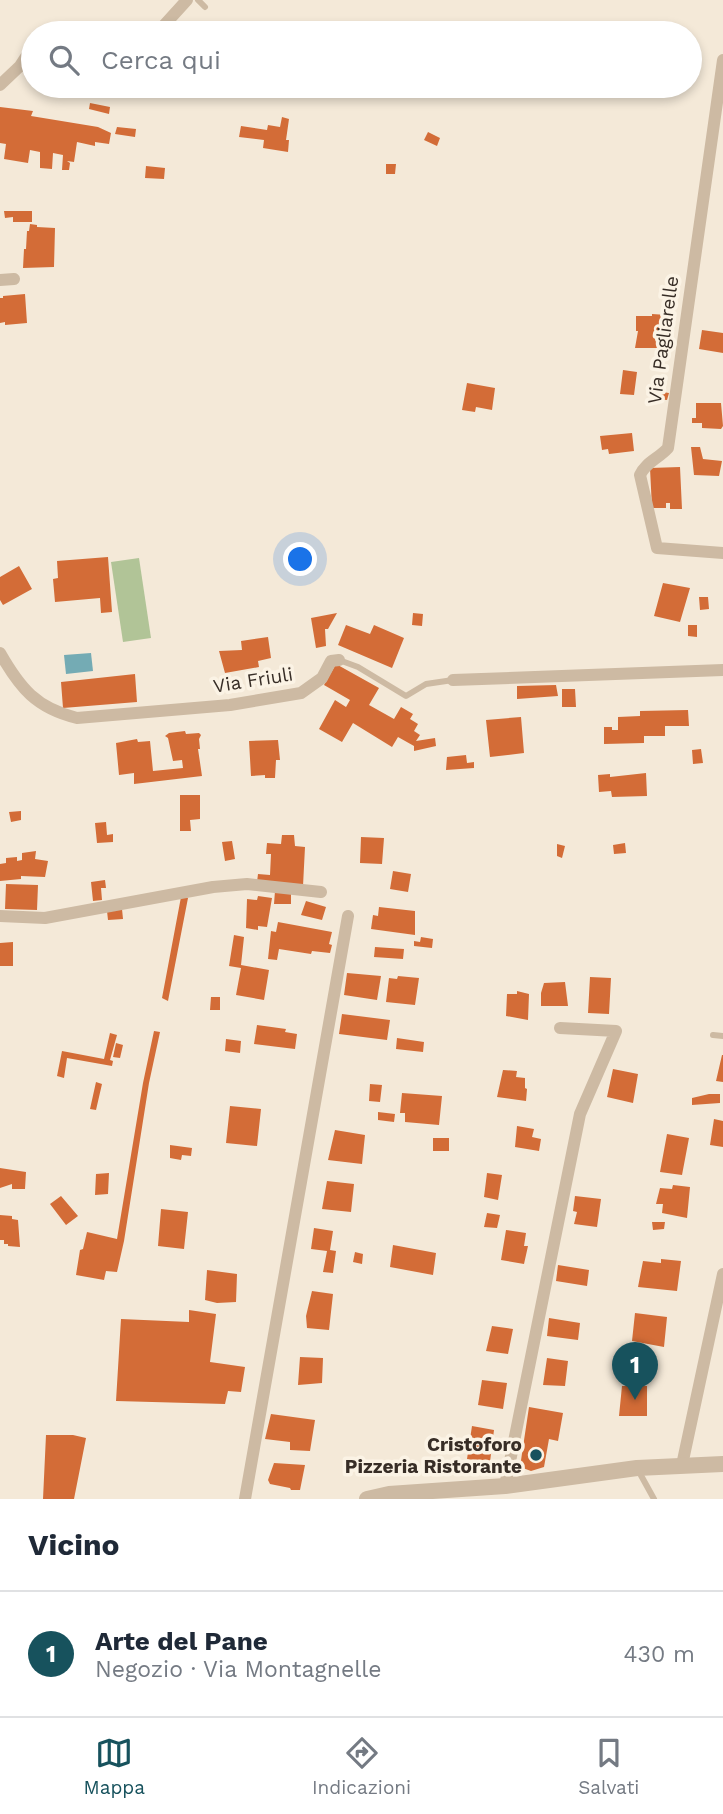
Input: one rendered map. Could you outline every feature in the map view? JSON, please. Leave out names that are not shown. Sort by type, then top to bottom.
[{"type":"street","points":[[168,21],[187,0]]},
{"type":"street","name":"Via Pagliarelle","points":[[723,60],[668,448],[660,457],[645,465],[640,475],[657,548],[723,553]]},
{"type":"street","points":[[0,85],[21,64]]},
{"type":"street","points":[[0,280],[14,279]]},
{"type":"street","name":"Via Friuli","points":[[0,653],[18,684],[58,714],[77,718],[230,705],[301,694],[322,678],[331,661],[339,660]]},
{"type":"street","name":"Via Friuli","points":[[453,680],[723,670]]},
{"type":"street","points":[[0,916],[45,918],[247,884],[321,892]]},
{"type":"street","points":[[245,1499],[348,916]]},
{"type":"street","points":[[505,1486],[580,1114],[616,1031],[560,1028]]},
{"type":"street","points":[[682,1465],[723,1274]]},
{"type":"street","points":[[367,1499],[389,1493],[505,1486],[637,1468],[723,1464]]},
{"type":"lane","points":[[198,0],[205,7]]},
{"type":"lane","name":"Via Friuli","points":[[339,660],[358,667],[406,695],[426,684],[453,680]]},
{"type":"lane","points":[[713,1035],[723,1036]]},
{"type":"lane","points":[[637,1468],[654,1499]]},
{"type":"green space","points":[[139,558],[151,638],[123,642],[111,562]]},
{"type":"water","points":[[91,653],[93,671],[66,674],[64,655]]},
{"type":"building","points":[[90,103],[110,107],[109,114],[89,109]]},
{"type":"building","points":[[0,107],[33,111],[31,116],[98,127],[111,133],[109,144],[95,142],[95,146],[77,142],[74,162],[67,161],[70,163],[69,170],[62,170],[63,155],[53,153],[52,169],[40,168],[40,152],[30,150],[28,163],[4,159],[6,144],[0,143]]},
{"type":"building","points":[[282,117],[289,119],[286,140],[289,140],[288,152],[263,148],[264,140],[239,137],[241,126],[267,130],[268,125],[280,127]]},
{"type":"building","points":[[117,127],[136,129],[135,137],[115,134]]},
{"type":"building","points":[[428,132],[440,138],[437,146],[424,140]]},
{"type":"building","points":[[386,164],[396,164],[395,174],[386,174]]},
{"type":"building","points":[[146,166],[165,168],[164,179],[145,178]]},
{"type":"building","points":[[4,211],[32,211],[32,222],[13,222],[13,217],[5,218]]},
{"type":"building","points":[[30,224],[55,228],[54,267],[23,268]]},
{"type":"building","points":[[25,294],[27,323],[0,323],[0,298]]},
{"type":"building","points":[[667,315],[667,327],[663,327],[666,348],[635,348],[638,331],[636,316]]},
{"type":"building","points":[[702,330],[723,333],[723,353],[699,349]]},
{"type":"building","points":[[623,370],[637,372],[634,395],[620,394]]},
{"type":"building","points":[[467,383],[495,388],[492,410],[476,407],[475,412],[462,410]]},
{"type":"building","points":[[656,391],[669,393],[667,400],[655,399]]},
{"type":"building","points":[[696,403],[721,403],[721,429],[702,428],[702,423],[692,423],[692,418],[696,418]]},
{"type":"building","points":[[632,433],[634,451],[609,454],[608,449],[602,450],[600,436]]},
{"type":"building","points":[[691,447],[700,447],[703,459],[722,461],[719,476],[694,475]]},
{"type":"building","points":[[680,467],[682,509],[670,509],[670,503],[666,503],[666,508],[652,508],[650,468]]},
{"type":"building","points":[[108,557],[112,612],[101,613],[100,598],[55,602],[53,579],[58,578],[57,561]]},
{"type":"building","points":[[19,566],[32,589],[3,605],[0,600],[0,577]]},
{"type":"building","points":[[663,583],[690,588],[680,622],[654,616]]},
{"type":"building","points":[[699,597],[708,597],[709,609],[700,610]]},
{"type":"building","points":[[337,613],[328,629],[325,629],[326,646],[316,648],[311,618]]},
{"type":"building","points":[[413,613],[423,614],[422,626],[412,625]]},
{"type":"building","points":[[346,625],[370,634],[374,625],[404,638],[392,668],[338,645]]},
{"type":"building","points":[[688,625],[697,625],[697,637],[688,636]]},
{"type":"building","points":[[268,637],[271,658],[258,661],[259,667],[225,673],[219,651],[242,650],[241,641]]},
{"type":"building","points":[[336,664],[379,688],[369,705],[394,719],[401,707],[413,714],[410,719],[418,724],[414,731],[420,735],[416,741],[435,738],[436,746],[414,751],[414,746],[398,737],[392,747],[353,723],[342,742],[319,729],[335,700],[346,707],[350,700],[324,685]]},
{"type":"building","points":[[135,674],[137,702],[63,708],[61,682]]},
{"type":"building","points":[[556,685],[558,696],[517,699],[517,686]]},
{"type":"building","points":[[562,689],[575,689],[576,707],[562,707]]},
{"type":"building","points":[[688,710],[689,726],[665,726],[665,736],[644,736],[644,743],[604,744],[604,727],[618,730],[618,717],[640,716],[640,711]]},
{"type":"building","points":[[521,717],[524,753],[490,757],[486,720]]},
{"type":"building","points":[[185,731],[186,734],[201,735],[198,749],[202,776],[134,784],[134,773],[119,775],[116,743],[137,739],[138,742],[150,741],[153,771],[183,768],[182,760],[173,761],[168,738],[165,736]]},
{"type":"building","points":[[278,740],[280,760],[276,760],[275,778],[265,778],[265,775],[251,776],[249,741]]},
{"type":"building","points":[[701,749],[703,763],[693,764],[692,750]]},
{"type":"building","points":[[466,755],[467,763],[474,762],[474,768],[446,770],[447,757]]},
{"type":"building","points":[[646,773],[647,796],[612,797],[611,791],[599,792],[598,775],[610,774],[610,777]]},
{"type":"building","points":[[180,795],[200,795],[200,819],[190,820],[191,831],[180,831]]},
{"type":"building","points":[[21,811],[21,820],[11,822],[9,812]]},
{"type":"building","points":[[106,822],[107,835],[113,834],[113,842],[97,843],[95,823]]},
{"type":"building","points":[[282,835],[294,835],[295,846],[305,847],[303,886],[257,882],[258,874],[270,875],[271,854],[266,854],[267,843],[281,844]]},
{"type":"building","points":[[361,837],[384,838],[382,864],[360,863]]},
{"type":"building","points":[[232,841],[235,859],[225,861],[222,842]]},
{"type":"building","points":[[625,843],[626,853],[614,854],[613,845]]},
{"type":"building","points":[[557,844],[565,846],[562,858],[557,856]]},
{"type":"building","points":[[36,851],[35,859],[48,861],[45,877],[21,876],[21,879],[0,881],[0,864],[6,863],[6,858],[17,857],[17,861],[22,860],[22,853]]},
{"type":"building","points":[[393,871],[411,874],[408,892],[390,889]]},
{"type":"building","points":[[105,880],[106,888],[101,888],[102,900],[93,901],[91,882]]},
{"type":"building","points":[[6,884],[38,885],[37,910],[5,909]]},
{"type":"building","points":[[275,891],[291,892],[291,904],[274,904]]},
{"type":"building","points":[[258,896],[272,898],[267,927],[258,926],[258,930],[246,928],[247,899],[257,900]]},
{"type":"building","points":[[181,897],[188,898],[168,1001],[162,998]]},
{"type":"building","points":[[306,901],[326,907],[322,920],[301,915]]},
{"type":"building","points":[[379,907],[415,911],[415,935],[371,929],[373,915],[378,916]]},
{"type":"building","points":[[122,909],[123,919],[108,920],[107,911]]},
{"type":"building","points":[[278,922],[332,932],[330,953],[312,951],[311,954],[279,949],[277,960],[268,959],[271,931],[276,932]]},
{"type":"building","points":[[234,935],[244,937],[241,965],[269,970],[264,1000],[236,995],[241,968],[229,966]]},
{"type":"building","points":[[421,937],[433,939],[432,948],[414,946],[414,941],[420,942]]},
{"type":"building","points":[[13,942],[13,966],[0,966],[0,943]]},
{"type":"building","points":[[375,947],[404,949],[403,959],[374,957]]},
{"type":"building","points":[[347,973],[381,976],[377,1000],[344,995]]},
{"type":"building","points":[[398,976],[419,978],[415,1005],[386,1002],[389,978],[397,979]]},
{"type":"building","points":[[590,977],[611,978],[609,1014],[588,1013]]},
{"type":"building","points":[[565,982],[568,1006],[541,1006],[544,983]]},
{"type":"building","points":[[517,991],[529,994],[528,1020],[506,1016],[507,994],[517,994]]},
{"type":"building","points":[[211,997],[220,997],[220,1010],[210,1010]]},
{"type":"building","points":[[342,1014],[390,1020],[387,1040],[339,1034]]},
{"type":"building","points":[[257,1025],[286,1029],[285,1032],[297,1034],[295,1049],[254,1044]]},
{"type":"building","points":[[154,1031],[160,1032],[117,1272],[106,1271],[104,1280],[76,1275],[80,1250],[83,1249],[87,1232],[117,1239]]},
{"type":"building","points":[[110,1033],[117,1035],[110,1060],[113,1061],[112,1066],[67,1058],[64,1078],[57,1076],[62,1051],[104,1059]]},
{"type":"building","points":[[397,1038],[424,1042],[423,1052],[396,1049]]},
{"type":"building","points":[[226,1039],[241,1041],[240,1053],[225,1051]]},
{"type":"building","points":[[116,1043],[123,1045],[120,1058],[113,1057]]},
{"type":"building","points":[[723,1055],[723,1082],[716,1081]]},
{"type":"building","points":[[613,1069],[638,1074],[633,1103],[607,1097]]},
{"type":"building","points":[[503,1070],[517,1071],[516,1077],[525,1078],[526,1101],[497,1097]]},
{"type":"building","points":[[96,1082],[102,1084],[96,1110],[90,1109]]},
{"type":"building","points":[[370,1084],[382,1085],[380,1102],[369,1101]]},
{"type":"building","points":[[402,1093],[442,1096],[439,1125],[405,1122],[405,1113],[400,1113]]},
{"type":"building","points":[[720,1094],[720,1103],[692,1105],[692,1098]]},
{"type":"building","points":[[230,1106],[261,1109],[257,1146],[226,1143]]},
{"type":"building","points":[[378,1112],[395,1114],[394,1122],[378,1120]]},
{"type":"building","points":[[714,1119],[723,1121],[723,1147],[710,1145]]},
{"type":"building","points":[[517,1126],[534,1129],[532,1137],[541,1139],[539,1151],[515,1147]]},
{"type":"building","points":[[335,1130],[365,1135],[362,1164],[328,1160]]},
{"type":"building","points":[[667,1134],[689,1138],[682,1175],[660,1172]]},
{"type":"building","points":[[433,1138],[449,1138],[449,1151],[433,1151]]},
{"type":"building","points":[[170,1145],[192,1148],[191,1156],[182,1155],[181,1160],[170,1158]]},
{"type":"building","points":[[0,1168],[26,1172],[25,1189],[12,1189],[12,1184],[0,1188]]},
{"type":"building","points":[[109,1173],[108,1194],[95,1195],[96,1174]]},
{"type":"building","points":[[487,1173],[502,1175],[498,1200],[484,1197]]},
{"type":"building","points":[[327,1181],[354,1184],[351,1212],[322,1209]]},
{"type":"building","points":[[673,1185],[690,1187],[687,1218],[662,1213],[663,1204],[656,1204],[660,1188],[672,1189]]},
{"type":"building","points":[[61,1196],[78,1216],[66,1225],[50,1204]]},
{"type":"building","points":[[575,1196],[601,1199],[597,1227],[574,1224],[577,1212],[573,1211]]},
{"type":"building","points":[[161,1209],[188,1212],[184,1249],[158,1246]]},
{"type":"building","points":[[487,1213],[500,1215],[497,1228],[484,1227]]},
{"type":"building","points":[[0,1215],[12,1216],[12,1219],[18,1220],[20,1247],[8,1246],[4,1244],[4,1240],[0,1240]]},
{"type":"building","points":[[652,1222],[665,1222],[664,1229],[653,1230]]},
{"type":"building","points":[[314,1228],[333,1231],[330,1250],[336,1251],[333,1273],[323,1272],[327,1251],[311,1249]]},
{"type":"building","points":[[506,1230],[526,1233],[524,1246],[528,1246],[524,1264],[501,1260]]},
{"type":"building","points":[[393,1245],[436,1253],[433,1275],[390,1267]]},
{"type":"building","points":[[355,1252],[363,1254],[362,1264],[353,1262]]},
{"type":"building","points":[[661,1259],[681,1261],[677,1291],[638,1287],[643,1261],[661,1263]]},
{"type":"building","points":[[558,1265],[589,1270],[587,1286],[556,1281]]},
{"type":"building","points":[[207,1270],[237,1274],[236,1302],[217,1303],[205,1300]]},
{"type":"building","points":[[312,1291],[333,1294],[329,1330],[307,1328],[306,1316]]},
{"type":"building","points":[[189,1310],[216,1314],[210,1362],[245,1367],[241,1392],[228,1391],[225,1404],[116,1401],[121,1319],[189,1322]]},
{"type":"building","points":[[635,1313],[667,1317],[664,1347],[632,1341]]},
{"type":"building","points":[[549,1318],[580,1323],[578,1340],[547,1336]]},
{"type":"building","points":[[492,1326],[513,1329],[508,1354],[486,1351]]},
{"type":"building","points":[[300,1357],[323,1358],[322,1383],[298,1385]]},
{"type":"building","points":[[547,1358],[568,1361],[565,1386],[543,1385]]},
{"type":"building","points":[[482,1380],[507,1383],[503,1409],[478,1405]]},
{"type":"building","points":[[622,1386],[647,1386],[647,1416],[619,1416]]},
{"type":"building","points":[[529,1407],[563,1413],[558,1441],[549,1439],[544,1467],[531,1471],[520,1467]]},
{"type":"building","points":[[271,1414],[315,1420],[310,1451],[290,1450],[290,1442],[265,1439]]},
{"type":"building","points":[[472,1426],[494,1430],[490,1462],[467,1459]]},
{"type":"building","points":[[46,1435],[86,1438],[74,1499],[43,1499]]},
{"type":"building","points":[[274,1463],[305,1465],[300,1490],[270,1484],[268,1480]]},
{"type":"place","name":"Arte del Pane","points":[[635,1400]]},
{"type":"place","name":"Cristoforo Pizzeria Ristorante","points":[[536,1455]]}]
